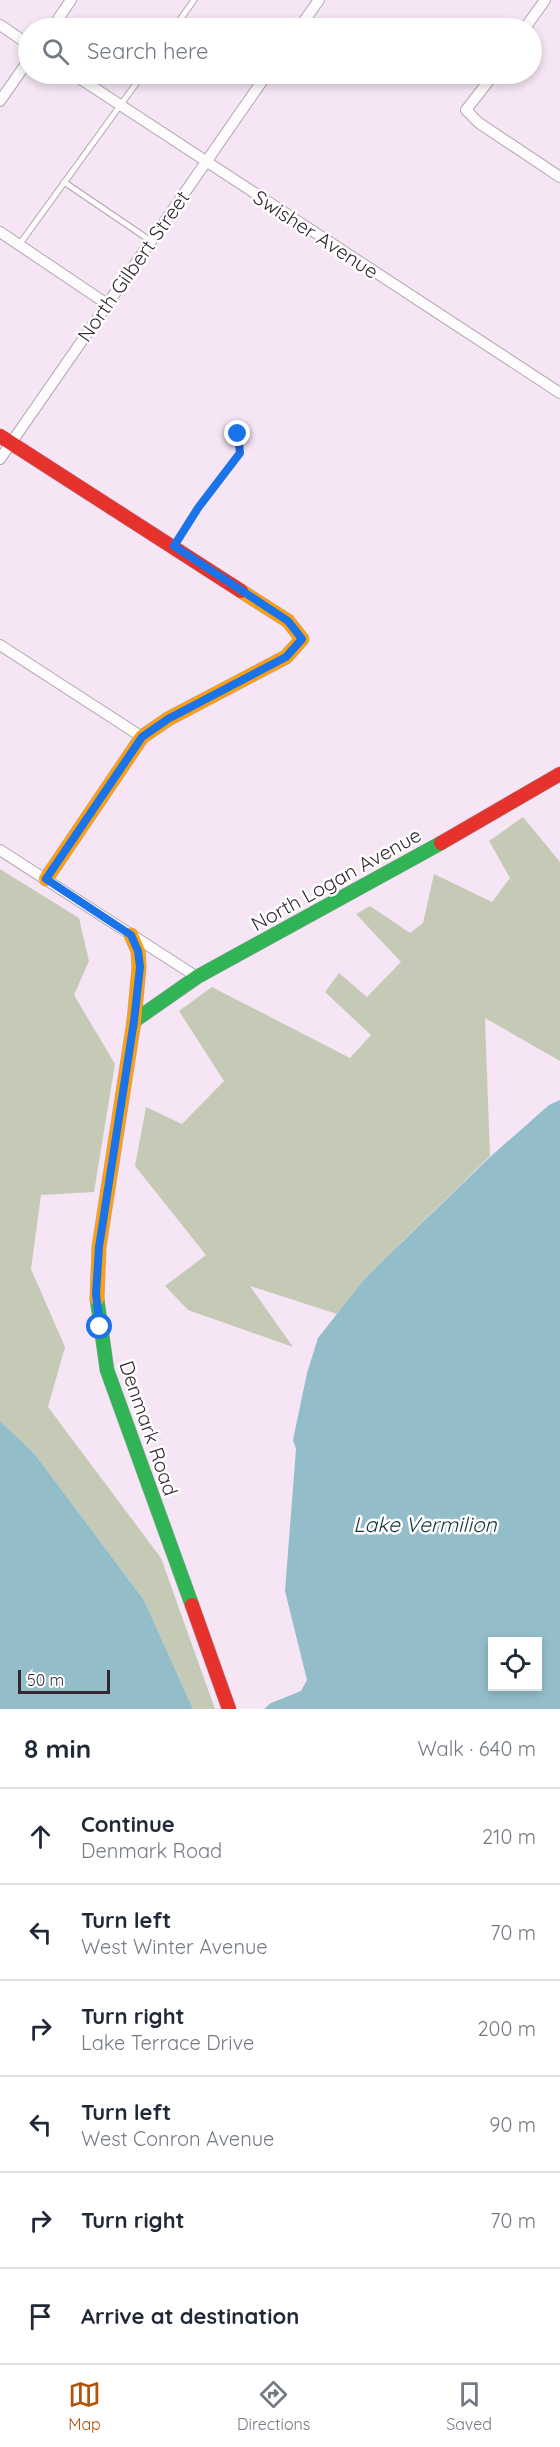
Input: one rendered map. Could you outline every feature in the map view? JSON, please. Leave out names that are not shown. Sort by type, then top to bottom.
[{"type":"street","points":[[59,18],[71,0]]},
{"type":"street","points":[[306,18],[319,0]]},
{"type":"street","points":[[532,18],[545,0]]},
{"type":"street","points":[[0,25],[18,37]]},
{"type":"street","points":[[0,101],[18,75]]},
{"type":"street","name":"Swisher Avenue","points":[[88,84],[560,393]]},
{"type":"street","name":"North Gilbert Street","points":[[0,459],[5,440],[107,304],[260,84]]},
{"type":"street","points":[[486,84],[466,110],[479,123],[560,177]]},
{"type":"street","points":[[0,232],[107,304]]},
{"type":"street","points":[[5,440],[288,621],[302,639],[286,657],[168,719],[142,737],[46,879]]},
{"type":"street","points":[[0,645],[142,737]]},
{"type":"street","name":"North Logan Avenue","points":[[134,1021],[197,977],[457,834],[560,774]]},
{"type":"street","points":[[0,850],[197,977]]},
{"type":"street","name":"Denmark Road","points":[[131,935],[138,951],[140,967],[134,1021],[99,1247],[96,1294],[100,1327],[107,1370],[229,1709]]},
{"type":"lane","points":[[181,18],[194,0]]},
{"type":"lane","points":[[19,244],[136,84]]},
{"type":"lane","points":[[64,182],[151,241]]},
{"type":"lane","points":[[174,546],[198,508],[240,453],[238,434]]},
{"type":"green space","points":[[523,817],[560,862],[560,1061],[485,1018],[490,1156],[366,1277],[337,1314],[250,1286],[293,1347],[188,1310],[165,1286],[206,1255],[135,1166],[146,1107],[182,1124],[224,1081],[179,1011],[212,987],[350,1058],[371,1035],[325,992],[339,973],[367,997],[401,962],[356,914],[370,906],[410,933],[423,923],[434,874],[492,902],[510,878],[489,841]]},
{"type":"green space","points":[[0,869],[79,918],[89,961],[74,995],[115,1064],[94,1192],[41,1195],[31,1269],[65,1347],[48,1407],[161,1558],[215,1709],[193,1709],[144,1600],[34,1453],[0,1421]]},
{"type":"water","name":"Lake Vermilion","points":[[560,1100],[560,1709],[264,1709],[271,1703],[301,1691],[307,1680],[285,1591],[296,1449],[293,1440],[307,1373],[318,1338],[366,1277],[490,1157],[549,1105]]},
{"type":"water","points":[[0,1421],[34,1453],[144,1600],[193,1709],[0,1709]]},
{"type":"traffic: fast","points":[[134,1021],[197,977],[441,843]]},
{"type":"traffic: fast","points":[[97,1299],[107,1370],[192,1605]]},
{"type":"traffic: slow","points":[[46,879],[142,737],[168,719],[286,657],[302,639],[288,621],[241,591]]},
{"type":"traffic: slow","points":[[97,1299],[99,1247],[134,1021],[139,967],[138,951],[131,935]]},
{"type":"traffic: jam","points":[[0,436],[241,591]]},
{"type":"traffic: jam","points":[[441,843],[560,774]]},
{"type":"traffic: jam","points":[[192,1605],[229,1709]]},
{"type":"route","points":[[100,1327],[96,1294],[99,1247],[134,1021],[140,967],[138,951],[131,935],[46,879],[142,737],[168,719],[286,657],[302,639],[288,621],[174,546],[198,508],[215,489],[240,453],[238,434]]}]
